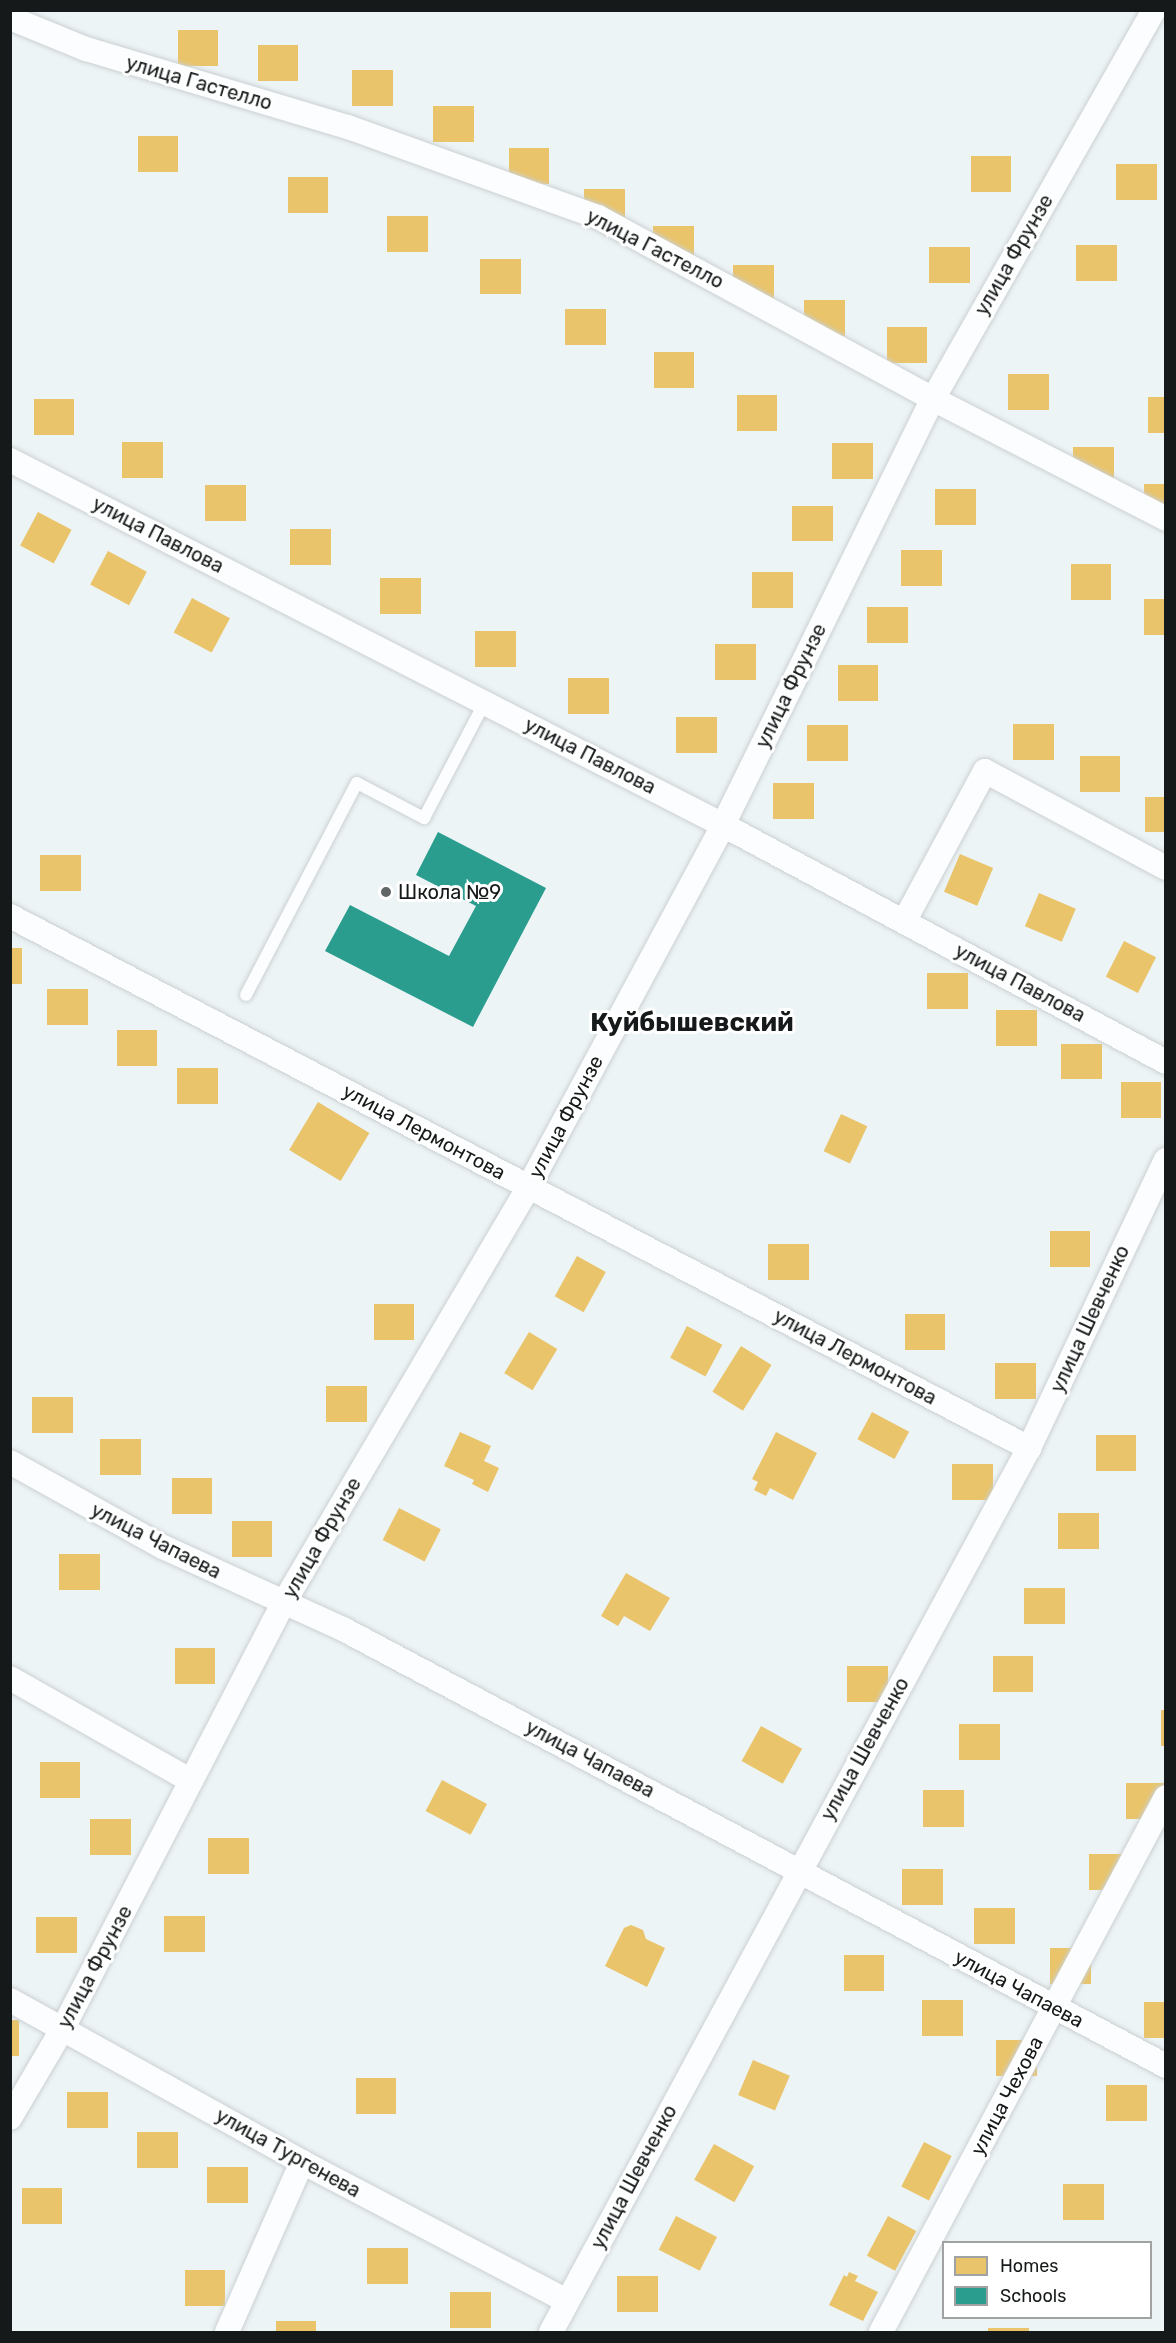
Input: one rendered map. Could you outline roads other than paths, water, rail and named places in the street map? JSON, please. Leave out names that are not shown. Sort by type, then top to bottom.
[{"type":"street","name":"улица Фрунзе","points":[[10,2118],[63,2028],[284,1604],[528,1186],[723,825],[933,399],[1154,10]]},
{"type":"street","name":"улица Гастелло","points":[[10,18],[86,49],[348,126],[598,217],[933,399],[1166,519]]},
{"type":"street","name":"улица Павлова","points":[[10,460],[723,825],[1166,1062]]},
{"type":"street","points":[[905,921],[985,771],[1166,868]]},
{"type":"street","name":"улица Лермонтова","points":[[10,916],[1029,1448]]},
{"type":"street","name":"улица Шевченко","points":[[551,2332],[1029,1448],[1166,1160]]},
{"type":"street","name":"улица Чапаева","points":[[10,1462],[163,1547],[343,1629],[1166,2066]]},
{"type":"street","points":[[10,1678],[191,1781]]},
{"type":"street","name":"улица Чехова","points":[[881,2332],[1166,1797]]},
{"type":"street","name":"улица Тургенева","points":[[10,2000],[302,2162],[567,2301]]},
{"type":"street","points":[[227,2332],[302,2162]]},
{"type":"lane","points":[[246,995],[357,783],[424,818],[485,702]]},
{"type":"place","name":"Школа №9","points":[[386,892]]},
{"type":"district","name":"Куйбышевский","points":[[692,1023]]}]
